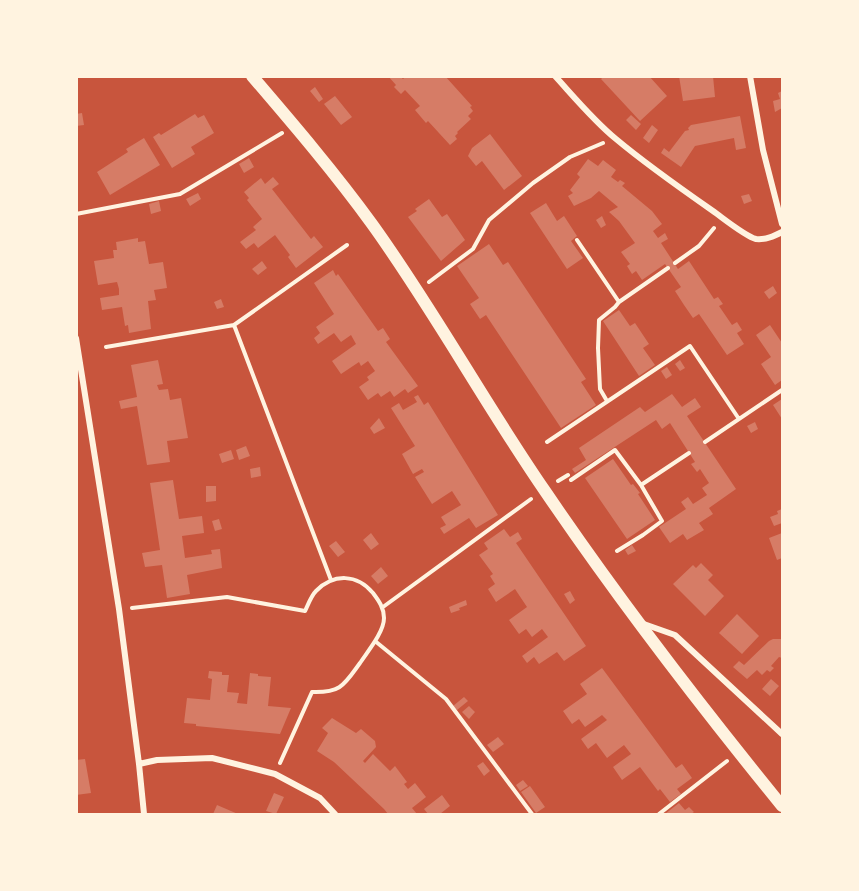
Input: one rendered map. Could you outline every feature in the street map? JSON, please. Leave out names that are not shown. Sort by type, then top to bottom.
[{"type":"main road","points":[[252,76],[336,175],[417,291],[544,490],[638,622],[738,752],[783,806]]},
{"type":"street","points":[[555,76],[615,138],[674,184],[749,236],[765,239],[783,232]]},
{"type":"street","points":[[750,76],[763,150],[783,224]]},
{"type":"street","points":[[76,338],[119,609],[140,764],[144,814]]},
{"type":"street","points":[[638,622],[675,635],[783,734]]},
{"type":"street","points":[[140,764],[157,760],[212,758],[275,774],[320,798],[335,814]]},
{"type":"path","points":[[76,214],[180,194],[294,125]]},
{"type":"path","points":[[447,269],[473,249],[489,220],[533,183],[570,157],[615,138]]},
{"type":"path","points":[[675,263],[699,246],[722,217]]},
{"type":"path","points":[[577,240],[620,302]]},
{"type":"path","points":[[106,347],[234,325],[347,244]]},
{"type":"path","points":[[607,401],[600,389],[599,320],[668,268]]},
{"type":"path","points":[[234,325],[331,580]]},
{"type":"path","points":[[547,442],[690,346],[739,419]]},
{"type":"path","points":[[705,442],[783,390]]},
{"type":"path","points":[[556,482],[569,478],[615,450],[641,485],[662,521],[617,550]]},
{"type":"path","points":[[641,485],[689,453]]},
{"type":"path","points":[[383,607],[531,499]]},
{"type":"path","points":[[119,609],[227,597],[305,611],[315,592],[331,580],[349,578],[360,582],[370,590],[383,607],[384,620],[375,641],[344,685],[326,692],[312,692],[275,774]]},
{"type":"path","points":[[375,641],[446,699],[532,814]]},
{"type":"path","points":[[659,814],[738,752]]},
{"type":"building","points":[[388,76],[400,76],[403,79],[406,76],[445,76],[472,106],[470,107],[473,111],[468,116],[471,119],[457,132],[455,136],[457,139],[450,145],[415,110],[420,106],[405,90],[401,94]]},
{"type":"building","points":[[604,76],[649,76],[667,96],[640,121],[601,79]]},
{"type":"building","points":[[679,76],[713,76],[715,97],[683,101]]},
{"type":"building","points":[[315,87],[323,99],[319,102],[310,91]]},
{"type":"building","points":[[782,91],[782,108],[775,112],[773,101],[780,99],[778,93]]},
{"type":"building","points":[[335,96],[352,117],[341,125],[324,104]]},
{"type":"building","points":[[82,113],[84,125],[76,126],[76,114]]},
{"type":"building","points":[[195,114],[198,118],[204,115],[214,133],[191,147],[195,154],[172,168],[153,137],[159,133],[161,135]]},
{"type":"building","points":[[631,115],[641,124],[636,130],[626,120]]},
{"type":"building","points":[[740,116],[746,148],[736,150],[734,138],[695,146],[681,167],[661,153],[664,148],[669,152],[691,125]]},
{"type":"building","points":[[652,125],[658,130],[649,143],[643,138]]},
{"type":"building","points":[[490,134],[522,176],[504,190],[482,161],[476,166],[468,156],[472,148]]},
{"type":"building","points":[[144,138],[160,165],[110,195],[97,172],[128,152],[126,149]]},
{"type":"building","points":[[249,158],[254,167],[244,173],[239,164]]},
{"type":"building","points":[[588,159],[598,166],[603,160],[616,170],[611,177],[618,182],[620,180],[625,183],[622,186],[652,211],[662,224],[653,231],[658,238],[665,233],[668,239],[661,243],[678,269],[689,261],[714,299],[718,297],[723,304],[719,306],[732,325],[737,322],[742,330],[737,333],[744,344],[727,355],[699,314],[693,318],[684,305],[675,291],[681,287],[665,264],[642,280],[636,271],[632,274],[627,266],[630,264],[621,252],[635,243],[619,221],[609,212],[618,207],[599,191],[591,198],[574,206],[568,196],[573,193],[570,190],[580,177],[577,174]]},
{"type":"building","points":[[273,177],[279,184],[272,189],[311,239],[314,236],[323,247],[296,268],[288,257],[290,255],[275,235],[258,248],[254,243],[246,249],[240,242],[256,230],[253,227],[262,219],[247,200],[249,198],[244,192],[261,178],[265,184]]},
{"type":"building","points":[[198,193],[201,199],[190,206],[186,199]]},
{"type":"building","points":[[749,194],[752,201],[744,204],[741,196]]},
{"type":"building","points":[[429,199],[442,217],[447,214],[465,240],[441,261],[408,217]]},
{"type":"building","points":[[159,201],[161,211],[151,214],[149,204]]},
{"type":"building","points":[[546,203],[557,221],[564,216],[577,236],[571,241],[583,258],[567,269],[530,213]]},
{"type":"building","points":[[602,216],[606,225],[601,228],[596,220]]},
{"type":"building","points":[[138,238],[138,242],[145,241],[149,264],[163,262],[167,288],[154,290],[156,300],[148,301],[151,329],[129,333],[128,325],[125,326],[122,307],[102,310],[100,298],[119,295],[119,289],[117,282],[98,285],[94,261],[114,258],[113,250],[117,250],[116,242]]},
{"type":"building","points":[[489,244],[503,265],[508,262],[586,379],[581,382],[596,405],[561,428],[486,315],[480,319],[470,304],[479,298],[457,266]]},
{"type":"building","points":[[262,261],[267,268],[258,275],[252,269]]},
{"type":"building","points":[[333,270],[378,331],[383,328],[390,339],[386,342],[418,386],[408,393],[405,389],[394,397],[390,391],[381,397],[378,393],[368,400],[359,387],[369,380],[367,377],[375,371],[368,361],[361,366],[359,362],[341,374],[332,361],[356,344],[351,335],[341,342],[334,333],[318,344],[314,338],[320,333],[316,327],[334,314],[314,283]]},
{"type":"building","points":[[773,286],[777,293],[769,299],[764,292]]},
{"type":"building","points":[[221,299],[224,307],[217,309],[214,302]]},
{"type":"building","points":[[619,310],[630,326],[635,323],[649,344],[643,348],[655,365],[639,376],[603,321]]},
{"type":"building","points":[[770,325],[782,343],[782,380],[775,385],[761,364],[771,357],[756,335]]},
{"type":"building","points":[[158,360],[163,384],[157,385],[159,390],[168,389],[170,400],[181,398],[188,438],[167,441],[170,462],[147,465],[137,406],[121,409],[119,401],[137,397],[131,365]]},
{"type":"building","points":[[680,360],[685,368],[680,371],[675,364]]},
{"type":"building","points":[[667,367],[672,375],[666,379],[661,371]]},
{"type":"building","points":[[672,394],[682,407],[695,398],[701,407],[687,416],[736,489],[709,508],[713,514],[699,523],[704,530],[687,540],[683,534],[670,543],[659,527],[686,509],[681,502],[688,497],[693,504],[707,495],[702,488],[709,483],[700,469],[697,472],[691,464],[695,462],[670,423],[662,429],[656,420],[575,473],[572,469],[586,460],[579,448],[640,407],[645,412]]},
{"type":"building","points":[[418,395],[424,405],[428,402],[498,515],[476,528],[469,518],[444,534],[440,528],[446,525],[441,517],[461,505],[452,491],[432,504],[415,477],[424,472],[422,469],[413,474],[402,454],[415,446],[391,408],[399,403],[403,410],[417,402],[414,397]]},
{"type":"building","points":[[782,399],[782,419],[773,405]]},
{"type":"building","points":[[379,418],[385,428],[374,434],[370,428]]},
{"type":"building","points":[[755,422],[758,429],[751,433],[747,426]]},
{"type":"building","points":[[246,446],[250,456],[239,460],[236,450]]},
{"type":"building","points":[[231,450],[234,459],[222,463],[219,454]]},
{"type":"building","points":[[613,459],[631,485],[633,484],[640,493],[638,494],[655,520],[627,539],[585,478]]},
{"type":"building","points":[[260,467],[261,476],[251,478],[250,469]]},
{"type":"building","points":[[173,480],[179,519],[202,516],[204,533],[182,536],[185,558],[212,554],[211,550],[220,549],[222,568],[187,575],[190,594],[167,598],[162,565],[145,567],[142,553],[160,550],[150,483]]},
{"type":"building","points":[[206,486],[216,486],[216,501],[206,502]]},
{"type":"building","points":[[782,509],[782,523],[774,526],[770,517],[778,514],[777,511]]},
{"type":"building","points":[[219,519],[222,529],[215,531],[212,521]]},
{"type":"building","points":[[504,529],[510,537],[518,532],[522,539],[516,543],[586,646],[564,661],[557,652],[539,664],[534,657],[527,663],[522,656],[548,637],[542,629],[532,637],[526,629],[519,634],[509,620],[527,607],[515,589],[496,602],[488,589],[495,584],[490,576],[493,574],[479,555],[488,549],[484,543]]},
{"type":"building","points":[[371,533],[379,544],[371,550],[363,540]]},
{"type":"building","points":[[782,533],[782,558],[777,560],[769,538]]},
{"type":"building","points":[[336,541],[345,552],[338,557],[329,546]]},
{"type":"building","points":[[632,545],[636,551],[628,555],[625,550]]},
{"type":"building","points":[[701,563],[713,575],[708,580],[724,596],[705,616],[673,584],[693,565],[696,568]]},
{"type":"building","points":[[381,567],[388,576],[378,584],[371,576]]},
{"type":"building","points":[[570,591],[575,600],[570,604],[564,594]]},
{"type":"building","points":[[466,600],[467,605],[451,613],[449,607]]},
{"type":"building","points":[[737,614],[759,636],[742,654],[719,633]]},
{"type":"building","points":[[773,639],[782,639],[782,658],[779,657],[771,666],[774,668],[770,672],[767,670],[762,675],[757,670],[747,679],[733,667],[739,661],[744,665]]},
{"type":"building","points":[[602,668],[676,768],[682,764],[692,778],[677,789],[681,794],[670,802],[660,789],[658,791],[640,767],[622,780],[613,767],[631,754],[624,745],[607,758],[596,743],[588,749],[581,739],[607,720],[602,715],[585,727],[579,719],[572,724],[563,711],[587,694],[580,684]]},
{"type":"building","points":[[209,671],[229,675],[227,692],[239,693],[237,703],[247,704],[250,673],[271,677],[268,706],[291,708],[280,734],[184,723],[187,698],[210,700],[212,679],[208,678]]},
{"type":"building","points":[[771,679],[779,686],[770,696],[762,689]]},
{"type":"building","points":[[464,697],[468,701],[457,710],[453,706]]},
{"type":"building","points":[[469,706],[475,712],[469,719],[462,712]]},
{"type":"building","points":[[332,718],[356,733],[361,729],[375,741],[376,747],[363,761],[365,763],[373,754],[390,771],[395,766],[407,782],[404,784],[408,789],[415,783],[426,797],[412,808],[417,814],[388,814],[334,762],[317,751],[328,733],[322,728]]},
{"type":"building","points":[[498,737],[504,744],[493,752],[487,745]]},
{"type":"building","points":[[85,759],[91,793],[76,795],[76,760]]},
{"type":"building","points":[[483,762],[490,771],[484,776],[477,766]]},
{"type":"building","points":[[523,780],[528,786],[520,791],[516,785]]},
{"type":"building","points":[[530,786],[545,807],[536,813],[521,792]]},
{"type":"building","points":[[274,793],[284,797],[276,814],[266,811]]},
{"type":"building","points":[[442,795],[450,806],[440,814],[428,814],[424,809]]},
{"type":"building","points":[[679,803],[685,810],[689,807],[694,812],[665,814]]},
{"type":"building","points":[[217,805],[238,814],[213,814]]}]
